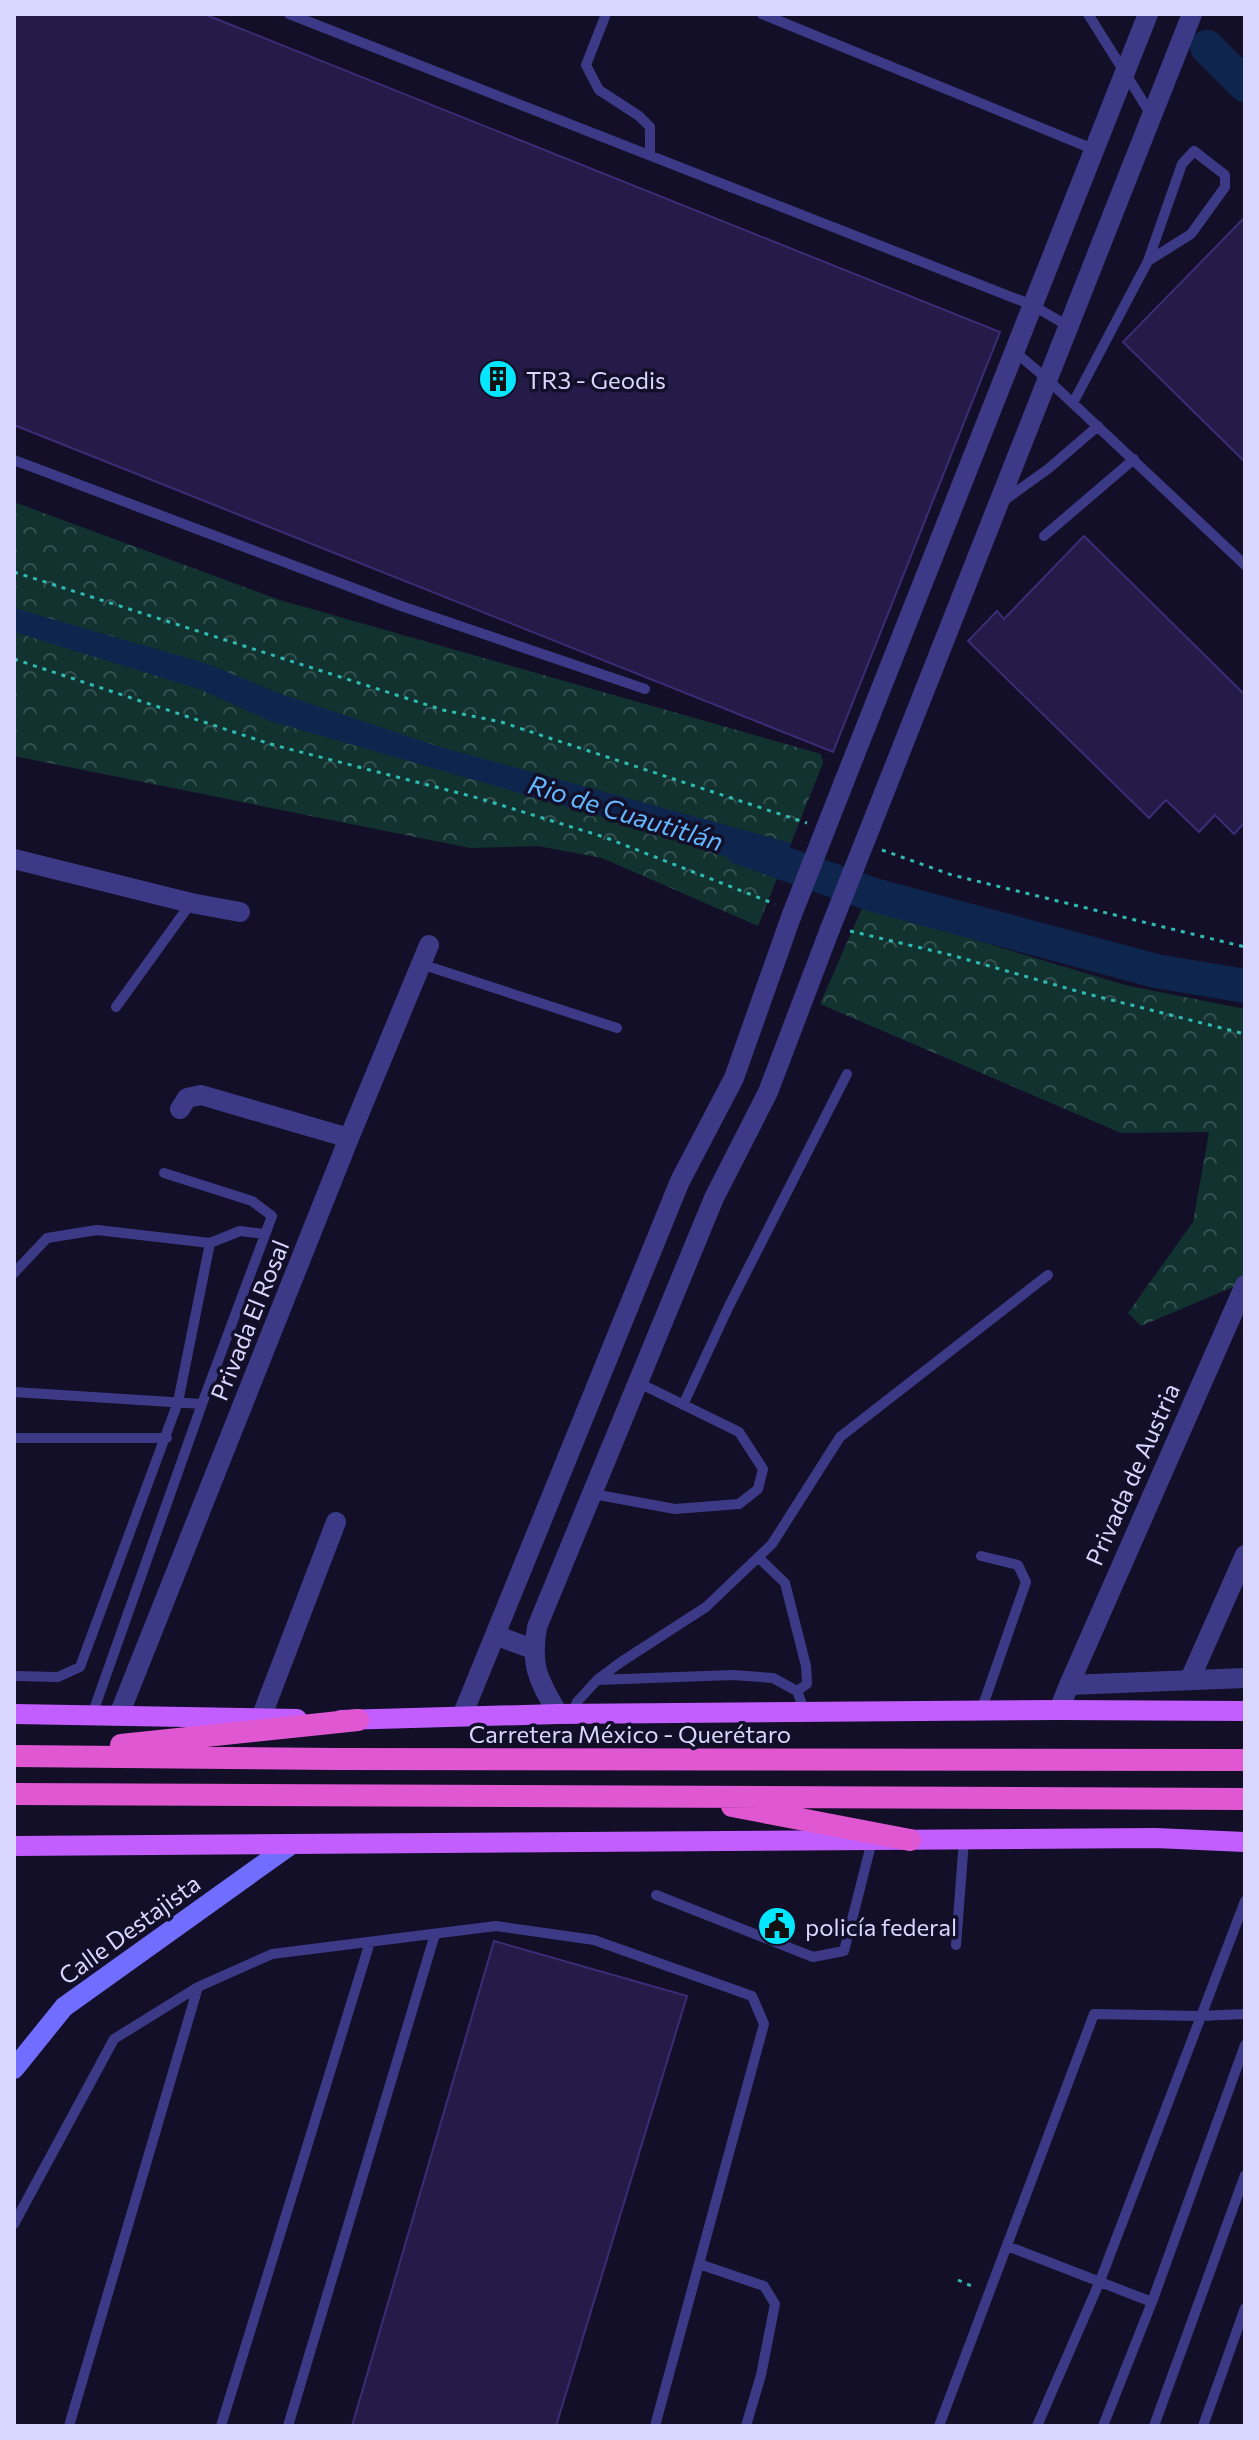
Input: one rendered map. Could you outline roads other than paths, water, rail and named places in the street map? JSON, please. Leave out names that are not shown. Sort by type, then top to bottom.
[{"type":"highway","points":[[14,1756],[358,1720]]},
{"type":"highway","name":"Carretera México - Querétaro","points":[[14,1756],[1245,1760]]},
{"type":"highway","points":[[14,1794],[1245,1799]]},
{"type":"highway","points":[[692,1797],[910,1840]]},
{"type":"main road","points":[[14,1714],[358,1720],[565,1714],[1245,1711]]},
{"type":"main road","points":[[14,1846],[1155,1838],[1245,1842]]},
{"type":"main road","name":"Calle Destajista","points":[[14,2069],[64,2007],[289,1846]]},
{"type":"street","points":[[462,1716],[680,1181],[734,1078],[786,912],[844,782],[1148,14]]},
{"type":"street","points":[[565,1714],[536,1673],[533,1649],[537,1627],[714,1198],[768,1092],[840,930],[884,793],[1192,14]]},
{"type":"street","points":[[14,859],[191,903],[240,912]]},
{"type":"street","name":"Privada El Rosal","points":[[119,1715],[429,945]]},
{"type":"street","points":[[180,1109],[187,1098],[201,1095],[349,1138]]},
{"type":"street","points":[[658,1235],[692,1250]]},
{"type":"street","name":"Privada de Austria","points":[[1059,1710],[1245,1285]]},
{"type":"street","points":[[574,1444],[607,1457]]},
{"type":"street","points":[[548,1506],[583,1518]]},
{"type":"street","points":[[261,1718],[336,1522]]},
{"type":"street","points":[[1190,1679],[1245,1555]]},
{"type":"street","points":[[495,1635],[533,1649]]},
{"type":"street","points":[[1069,1685],[1245,1678]]},
{"type":"lane","points":[[289,14],[1032,305],[1068,326]]},
{"type":"lane","points":[[606,14],[586,65],[599,90],[639,116],[650,127],[650,155]]},
{"type":"lane","points":[[762,14],[1093,149]]},
{"type":"lane","points":[[1088,14],[1124,76],[1152,116]]},
{"type":"lane","points":[[1073,403],[1148,261],[1182,164],[1194,151],[1225,175],[1225,187],[1191,234],[1148,261]]},
{"type":"lane","points":[[1014,351],[1245,565]]},
{"type":"lane","points":[[997,506],[1048,469],[1098,426]]},
{"type":"lane","points":[[1044,536],[1134,459]]},
{"type":"lane","points":[[14,460],[401,606],[645,689]]},
{"type":"lane","points":[[116,1007],[191,903]]},
{"type":"lane","points":[[421,964],[617,1028]]},
{"type":"lane","points":[[683,1405],[729,1306],[847,1074]]},
{"type":"lane","points":[[92,1715],[272,1216],[252,1201],[164,1173]]},
{"type":"lane","points":[[14,1273],[47,1238],[97,1230],[210,1243],[240,1231],[265,1234]]},
{"type":"lane","points":[[14,1676],[58,1677],[80,1667],[167,1438],[178,1402],[210,1243]]},
{"type":"lane","points":[[565,1714],[597,1680],[706,1607],[772,1544],[840,1437],[1048,1275]]},
{"type":"lane","points":[[593,1494],[675,1509],[739,1504],[758,1489],[763,1469],[739,1432],[639,1383]]},
{"type":"lane","points":[[14,1392],[202,1404]]},
{"type":"lane","points":[[14,1438],[167,1438]]},
{"type":"lane","points":[[981,1556],[1018,1565],[1026,1582],[981,1711]]},
{"type":"lane","points":[[758,1557],[785,1583],[806,1666],[807,1684],[797,1691]]},
{"type":"lane","points":[[597,1680],[733,1675],[773,1678],[797,1691],[805,1712]]},
{"type":"lane","points":[[956,1945],[964,1840]]},
{"type":"lane","points":[[656,1895],[813,1957],[844,1951],[872,1841]]},
{"type":"lane","points":[[1037,2426],[1100,2281],[1245,1901]]},
{"type":"lane","points":[[14,2224],[114,2039],[198,1987],[272,1954],[496,1926],[594,1940],[752,1996],[764,2024],[655,2426]]},
{"type":"lane","points":[[288,2426],[435,1934]]},
{"type":"lane","points":[[221,2426],[370,1942]]},
{"type":"lane","points":[[69,2426],[198,1987]]},
{"type":"lane","points":[[939,2426],[1094,2014],[1245,2014]]},
{"type":"lane","points":[[1103,2426],[1152,2302],[1245,2045]]},
{"type":"lane","points":[[1154,2426],[1245,2175]]},
{"type":"lane","points":[[1007,2246],[1152,2302]]},
{"type":"lane","points":[[699,2264],[764,2286],[775,2304],[761,2375],[746,2426]]},
{"type":"lane","points":[[1203,2426],[1245,2308]]},
{"type":"water","points":[[14,608],[208,664],[281,694],[437,746],[791,843],[778,874],[630,825],[270,721],[199,689],[14,632]]},
{"type":"waterway","points":[[1207,47],[1245,85]]},
{"type":"waterway","name":"Rio de Cuautitlán","points":[[741,848],[874,895],[1156,971],[1245,986]]},
{"type":"place","name":"TR3 - Geodis","points":[[498,379]]},
{"type":"place","name":"policía federal","points":[[777,1926]]}]
